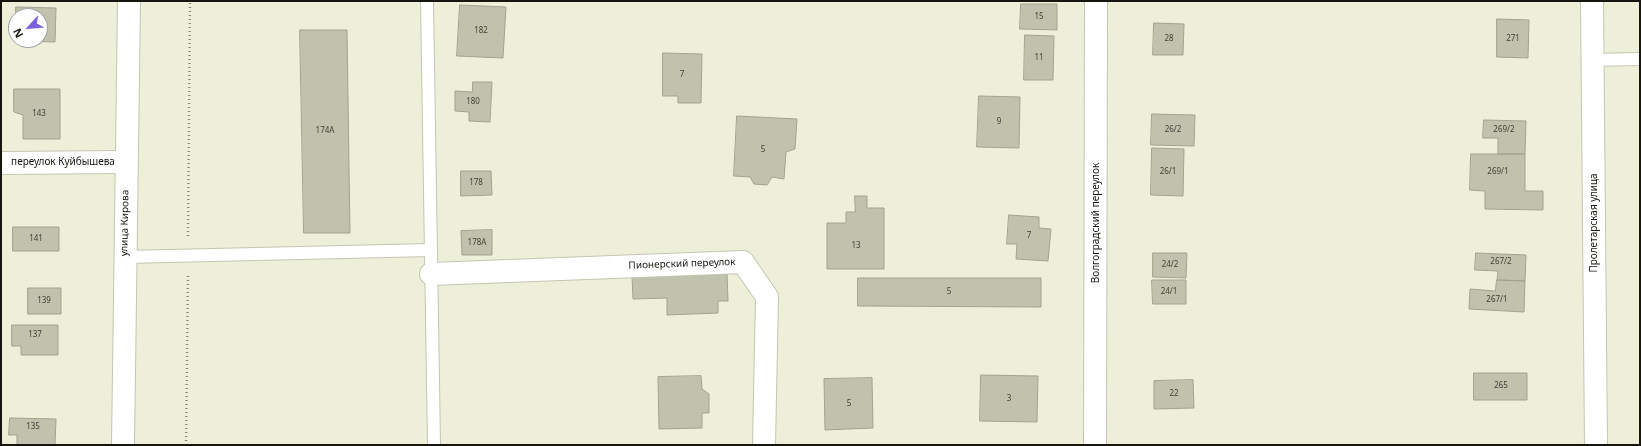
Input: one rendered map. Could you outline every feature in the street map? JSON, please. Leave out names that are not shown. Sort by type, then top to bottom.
[{"type":"street","name":"улица Кирова","points":[[123,445],[129,1]]},
{"type":"street","name":"Волгоградский переулок","points":[[1095,445],[1096,1]]},
{"type":"street","name":"Пролетарская улица","points":[[1592,1],[1596,445]]},
{"type":"street","name":"переулок Куйбышева","points":[[1,163],[126,162]]},
{"type":"street","name":"Пионерский переулок","points":[[431,274],[743,262],[767,297],[764,445]]},
{"type":"lane","points":[[427,1],[434,445]]},
{"type":"lane","points":[[1592,60],[1640,59]]},
{"type":"lane","points":[[125,257],[431,250]]},
{"type":"path","points":[[186,445],[190,1]]},
{"type":"building","points":[[1021,4],[1057,4],[1057,30],[1020,29]]},
{"type":"building","points":[[460,5],[506,7],[503,58],[457,56]]},
{"type":"building","points":[[16,7],[56,8],[55,42],[48,42],[48,8]]},
{"type":"building","points":[[1497,19],[1529,20],[1528,58],[1497,57]]},
{"type":"building","points":[[1154,23],[1184,24],[1183,55],[1153,55]]},
{"type":"building","points":[[300,30],[347,30],[350,233],[304,233]]},
{"type":"building","points":[[1025,35],[1054,36],[1053,80],[1024,80]]},
{"type":"building","points":[[663,53],[702,54],[701,103],[678,103],[678,96],[663,96]]},
{"type":"building","points":[[473,82],[492,82],[490,122],[469,121],[469,112],[455,111],[455,91],[472,92]]},
{"type":"building","points":[[14,89],[60,89],[60,139],[23,139],[23,115],[14,112]]},
{"type":"building","points":[[979,96],[1020,97],[1019,148],[977,147]]},
{"type":"building","points":[[1152,114],[1195,115],[1194,146],[1151,145]]},
{"type":"building","points":[[737,116],[797,119],[795,149],[786,152],[784,179],[772,177],[767,185],[754,184],[750,177],[734,176]]},
{"type":"building","points":[[1484,120],[1526,121],[1525,154],[1498,154],[1498,138],[1483,138]]},
{"type":"building","points":[[1152,148],[1184,149],[1183,196],[1151,195]]},
{"type":"building","points":[[1471,154],[1525,154],[1525,191],[1543,191],[1543,210],[1485,209],[1485,191],[1470,190]]},
{"type":"building","points":[[461,171],[491,171],[492,195],[461,196]]},
{"type":"building","points":[[855,196],[867,196],[867,208],[884,208],[884,269],[827,269],[827,223],[846,223],[846,212],[855,212]]},
{"type":"building","points":[[1009,215],[1039,217],[1039,228],[1051,229],[1048,261],[1016,259],[1017,244],[1007,244]]},
{"type":"building","points":[[13,227],[59,227],[59,251],[13,251]]},
{"type":"building","points":[[492,230],[492,255],[462,255],[461,231]]},
{"type":"building","points":[[1153,253],[1187,253],[1186,278],[1153,277]]},
{"type":"building","points":[[1476,253],[1526,255],[1525,281],[1497,280],[1498,271],[1475,270]]},
{"type":"building","points":[[727,273],[728,301],[718,301],[718,313],[667,315],[667,298],[633,299],[632,276]]},
{"type":"building","points":[[858,278],[1041,278],[1041,307],[858,306]]},
{"type":"building","points":[[1152,280],[1186,280],[1186,304],[1153,304]]},
{"type":"building","points":[[1497,280],[1525,281],[1524,312],[1469,309],[1470,289],[1495,291]]},
{"type":"building","points":[[28,288],[61,288],[61,314],[28,314]]},
{"type":"building","points":[[12,325],[58,325],[58,355],[21,355],[21,346],[12,346]]},
{"type":"building","points":[[1474,373],[1527,373],[1527,400],[1474,400]]},
{"type":"building","points":[[981,375],[1038,376],[1037,422],[980,421]]},
{"type":"building","points":[[701,376],[702,389],[709,394],[709,413],[702,413],[702,428],[659,429],[658,377]]},
{"type":"building","points":[[872,378],[873,428],[825,430],[824,379]]},
{"type":"building","points":[[1193,380],[1194,408],[1154,409],[1154,381]]},
{"type":"building","points":[[10,418],[56,419],[55,445],[17,445],[17,435],[9,435]]}]
